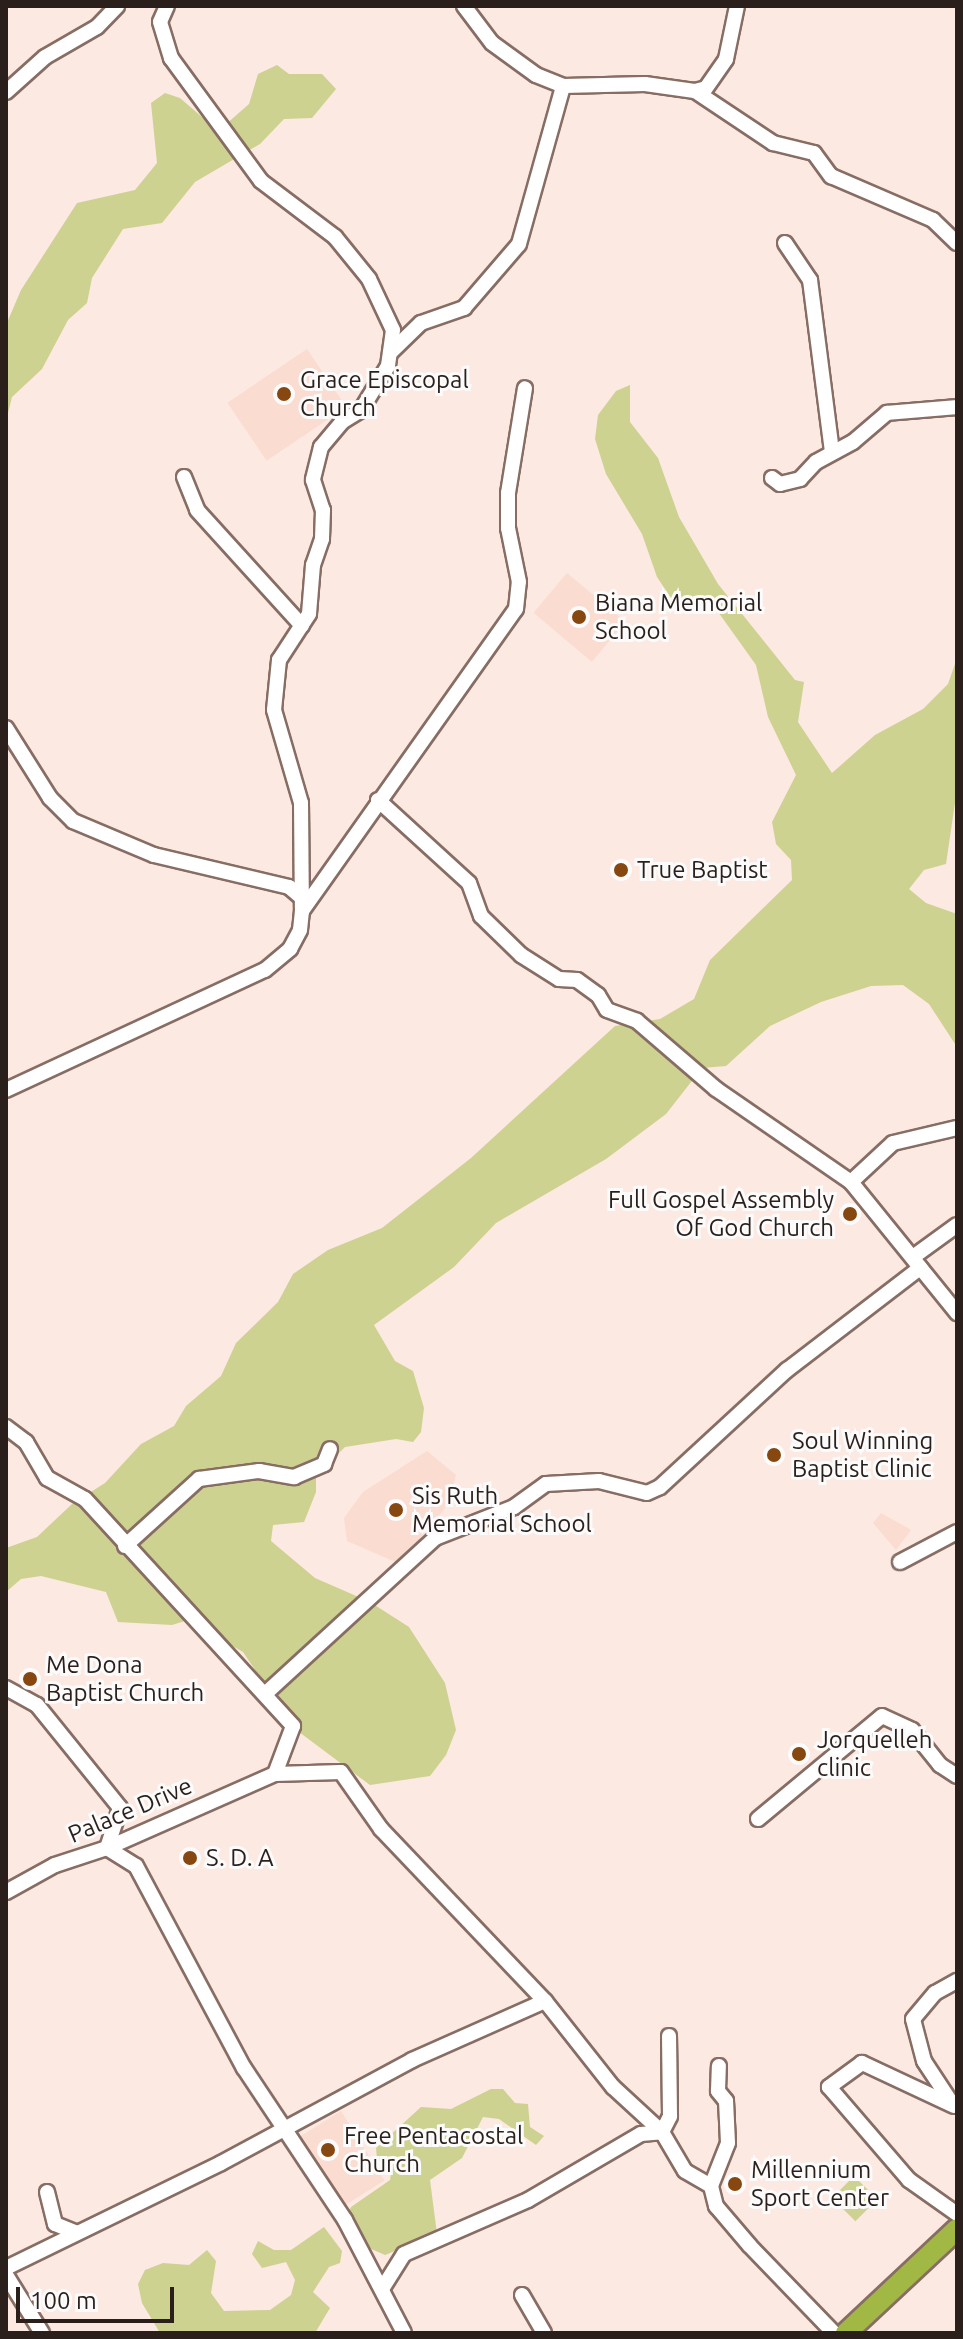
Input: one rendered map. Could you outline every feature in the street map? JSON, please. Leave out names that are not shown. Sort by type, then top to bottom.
[{"type":"highway","points":[[846,2333],[957,2229]]},
{"type":"street","points":[[6,92],[45,57],[97,27],[117,6]]},
{"type":"street","points":[[6,1090],[265,970],[290,949],[300,930],[301,904],[306,893],[301,803],[274,710],[279,660],[309,614],[313,565],[322,539],[323,510],[313,480],[321,447],[342,422],[361,410],[388,366],[390,353],[393,330],[369,279],[335,237],[261,181],[171,58],[160,22],[167,6]]},
{"type":"street","points":[[464,6],[492,43],[536,75],[563,86],[645,84],[695,91],[706,88],[726,59],[737,6]]},
{"type":"street","points":[[390,353],[421,323],[464,308],[519,244],[563,86]]},
{"type":"street","points":[[695,91],[773,143],[814,153],[831,176],[933,220],[957,243]]},
{"type":"street","points":[[785,243],[810,280],[832,452]]},
{"type":"street","points":[[301,904],[516,609],[519,582],[508,528],[508,493],[525,388]]},
{"type":"street","points":[[772,478],[780,484],[800,479],[887,413],[957,407]]},
{"type":"street","points":[[184,477],[197,510],[302,626]]},
{"type":"street","points":[[6,728],[50,798],[73,821],[154,855],[289,887],[301,904]]},
{"type":"street","points":[[378,800],[469,883],[481,916],[521,955],[559,979],[577,980],[598,995],[607,1010],[637,1021],[716,1089],[851,1182],[957,1313]]},
{"type":"street","points":[[851,1182],[893,1143],[957,1128]]},
{"type":"street","points":[[265,1694],[435,1538],[514,1507],[546,1484],[599,1481],[647,1493],[660,1487],[787,1370],[957,1225]]},
{"type":"street","points":[[6,1427],[26,1442],[47,1478],[85,1499],[293,1726],[275,1774],[341,1772],[381,1829],[545,2001],[613,2087],[662,2132],[685,2171],[711,2186]]},
{"type":"street","points":[[125,1546],[199,1479],[259,1471],[294,1477],[313,1473],[324,1464],[330,1449]]},
{"type":"street","points":[[900,1562],[957,1532]]},
{"type":"street","points":[[6,1688],[37,1705],[120,1808],[107,1848],[136,1866],[244,2068],[366,2258],[382,2289],[404,2254],[528,2200],[641,2134],[662,2132]]},
{"type":"street","points":[[758,1819],[882,1716],[912,1730],[940,1765],[957,1776]]},
{"type":"street","name":"Palace Drive","points":[[6,1892],[55,1865],[107,1848],[275,1774]]},
{"type":"street","points":[[955,2107],[924,2061],[913,2019],[935,1993],[957,1981]]},
{"type":"street","points":[[6,2268],[221,2163],[412,2060],[511,2020],[527,2004],[545,2001]]},
{"type":"street","points":[[662,2132],[670,2116],[669,2036]]},
{"type":"street","points":[[955,2107],[862,2063],[829,2087],[909,2180],[957,2214]]},
{"type":"street","points":[[719,2066],[718,2091],[726,2101],[728,2143],[711,2186],[716,2206],[834,2333]]},
{"type":"street","points":[[47,2192],[55,2224],[75,2232]]},
{"type":"street","points":[[366,2258],[404,2333]]},
{"type":"street","points":[[6,2275],[42,2333]]},
{"type":"street","points":[[522,2295],[544,2333]]},
{"type":"shaded area","points":[[307,349],[346,407],[267,461],[227,403]]},
{"type":"shaded area","name":"Biana Memorial School","points":[[567,573],[625,622],[592,662],[534,613]]},
{"type":"shaded area","name":"Sis Ruth Memorial School","points":[[427,1451],[456,1475],[449,1503],[400,1564],[347,1541],[344,1518],[363,1492]]},
{"type":"shaded area","points":[[881,1513],[911,1530],[896,1550],[873,1523]]},
{"type":"shaded area","points":[[341,2111],[384,2181],[342,2207],[299,2137]]},
{"type":"green space","points":[[277,65],[289,74],[322,74],[336,89],[312,118],[284,119],[260,144],[195,182],[162,223],[123,229],[92,278],[87,303],[68,320],[42,369],[12,397],[6,421],[6,325],[21,290],[77,203],[135,190],[157,163],[151,103],[165,93],[180,98],[210,124],[224,126],[249,104],[258,74]]},
{"type":"green space","points":[[630,385],[630,422],[658,458],[679,517],[718,584],[795,680],[804,682],[798,722],[832,773],[875,735],[923,709],[948,684],[957,658],[957,789],[946,864],[924,870],[909,889],[926,903],[957,914],[957,1047],[929,1004],[903,985],[871,986],[821,1002],[770,1026],[726,1066],[702,1068],[666,1114],[606,1159],[496,1223],[454,1267],[374,1325],[395,1361],[413,1371],[424,1408],[421,1432],[413,1442],[396,1439],[345,1447],[316,1476],[316,1492],[304,1522],[273,1525],[271,1541],[315,1578],[370,1602],[409,1627],[445,1683],[456,1730],[446,1755],[430,1776],[370,1785],[295,1729],[243,1652],[188,1620],[172,1625],[118,1622],[106,1592],[41,1576],[21,1579],[6,1592],[6,1548],[37,1537],[72,1504],[105,1483],[141,1444],[174,1426],[186,1406],[221,1376],[236,1343],[278,1302],[293,1274],[328,1250],[382,1228],[471,1158],[615,1026],[660,1019],[694,999],[710,960],[792,880],[791,860],[776,844],[772,822],[796,775],[768,717],[756,665],[711,602],[673,601],[657,577],[642,534],[606,474],[595,439],[598,415],[616,391]]},
{"type":"green space","points":[[491,2089],[503,2089],[515,2103],[528,2104],[530,2127],[544,2136],[536,2145],[499,2119],[483,2117],[462,2158],[430,2180],[437,2234],[385,2255],[360,2244],[347,2216],[351,2207],[390,2180],[391,2173],[377,2159],[376,2148],[421,2107],[451,2109]]},
{"type":"green space","points":[[854,2176],[877,2199],[855,2221],[832,2198]]},
{"type":"green space","points":[[324,2227],[342,2251],[340,2263],[329,2267],[313,2292],[330,2308],[315,2333],[160,2333],[142,2303],[138,2284],[145,2270],[163,2263],[189,2265],[207,2250],[216,2261],[211,2293],[224,2311],[270,2310],[291,2295],[295,2280],[286,2262],[262,2268],[252,2254],[258,2241],[274,2250],[291,2250]]},
{"type":"place","name":"Grace Episcopal Church","points":[[284,394]]},
{"type":"place","name":"Biana Memorial School","points":[[579,617]]},
{"type":"place","name":"True Baptist","points":[[621,870]]},
{"type":"place","name":"Full Gospel Assembly Of God Church","points":[[850,1214]]},
{"type":"place","name":"Soul Winning Baptist Clinic","points":[[774,1455]]},
{"type":"place","name":"Sis Ruth Memorial School","points":[[396,1510]]},
{"type":"place","name":"Me Dona Baptist Church","points":[[30,1679]]},
{"type":"place","name":"Jorquelleh clinic","points":[[799,1754]]},
{"type":"place","name":"S. D. A","points":[[190,1858]]},
{"type":"place","name":"Free Pentacostal Church","points":[[328,2150]]},
{"type":"place","name":"Millennium Sport Center","points":[[735,2184]]}]
